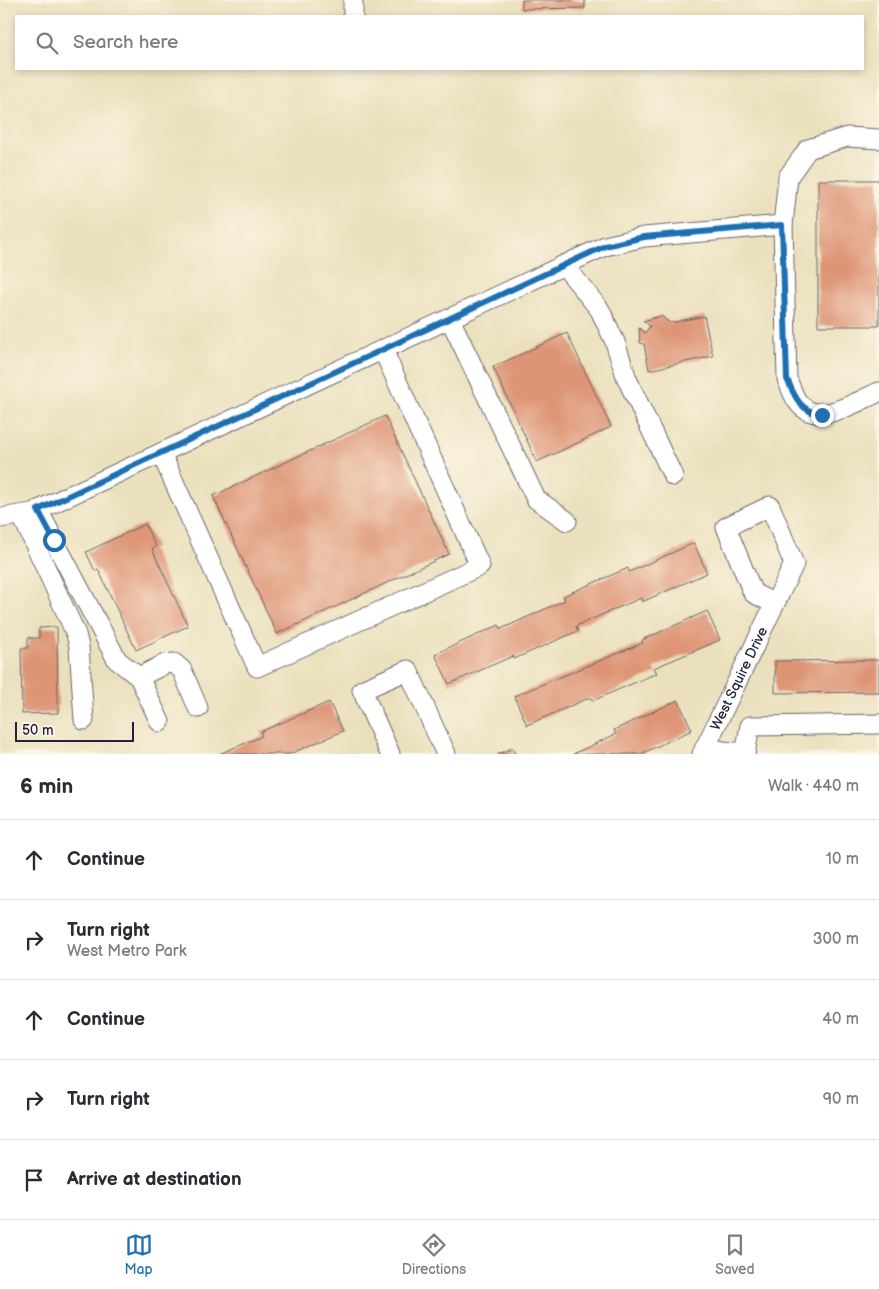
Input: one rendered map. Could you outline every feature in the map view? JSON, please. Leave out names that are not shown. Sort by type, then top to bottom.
[{"type":"street","points":[[353,0],[353,15]]},
{"type":"street","points":[[879,139],[847,137],[808,149],[788,177],[782,225],[787,379],[797,401],[810,412],[822,415],[879,392]]},
{"type":"street","points":[[0,518],[30,513],[605,246],[632,239],[782,225]]},
{"type":"street","points":[[564,266],[600,310],[615,342],[627,379],[673,476]]},
{"type":"street","points":[[450,319],[536,499],[567,521]]},
{"type":"street","points":[[161,453],[257,667],[480,566],[383,350]]},
{"type":"street","name":"West Squire Drive","points":[[703,750],[775,604],[794,564],[770,506],[726,527],[753,593],[775,604]]},
{"type":"street","points":[[30,513],[117,660],[139,677],[160,722]]},
{"type":"street","points":[[30,513],[80,646],[84,720]]},
{"type":"street","points":[[139,677],[165,664],[174,663],[182,670],[198,708]]},
{"type":"street","points":[[390,754],[362,690],[408,670],[446,754]]},
{"type":"street","points":[[703,750],[745,753],[750,726],[879,724]]},
{"type":"building","points":[[522,0],[585,0],[585,8],[522,9]]},
{"type":"building","points":[[818,180],[879,180],[879,326],[818,326]]},
{"type":"building","points":[[661,316],[670,323],[704,316],[713,356],[649,370],[644,344],[640,343],[639,328],[645,333],[650,326],[643,321]]},
{"type":"building","points":[[567,333],[611,427],[537,462],[493,367]]},
{"type":"building","points":[[385,416],[449,554],[277,634],[213,496]]},
{"type":"building","points":[[145,524],[156,547],[152,549],[188,626],[136,650],[98,569],[95,571],[86,552]]},
{"type":"building","points":[[694,543],[707,573],[642,602],[641,598],[576,626],[578,631],[514,659],[513,656],[449,684],[435,654],[499,625],[501,629],[565,600],[563,596],[628,568],[629,572]]},
{"type":"building","points":[[707,611],[720,640],[654,668],[657,673],[592,701],[591,697],[527,725],[514,696],[643,643],[642,640]]},
{"type":"building","points":[[57,627],[58,713],[22,714],[21,648],[28,648],[28,638],[39,638],[39,628]]},
{"type":"building","points":[[879,660],[879,692],[775,693],[775,661]]},
{"type":"building","points":[[678,700],[692,730],[641,754],[573,754],[616,734],[614,730]]},
{"type":"building","points":[[329,702],[343,731],[290,754],[219,754],[262,736],[260,732]]},
{"type":"building","points":[[513,748],[515,754],[498,754]]},
{"type":"route","points":[[54,540],[38,510],[605,246],[632,239],[782,225],[787,379],[797,401],[810,412],[822,415]]}]
